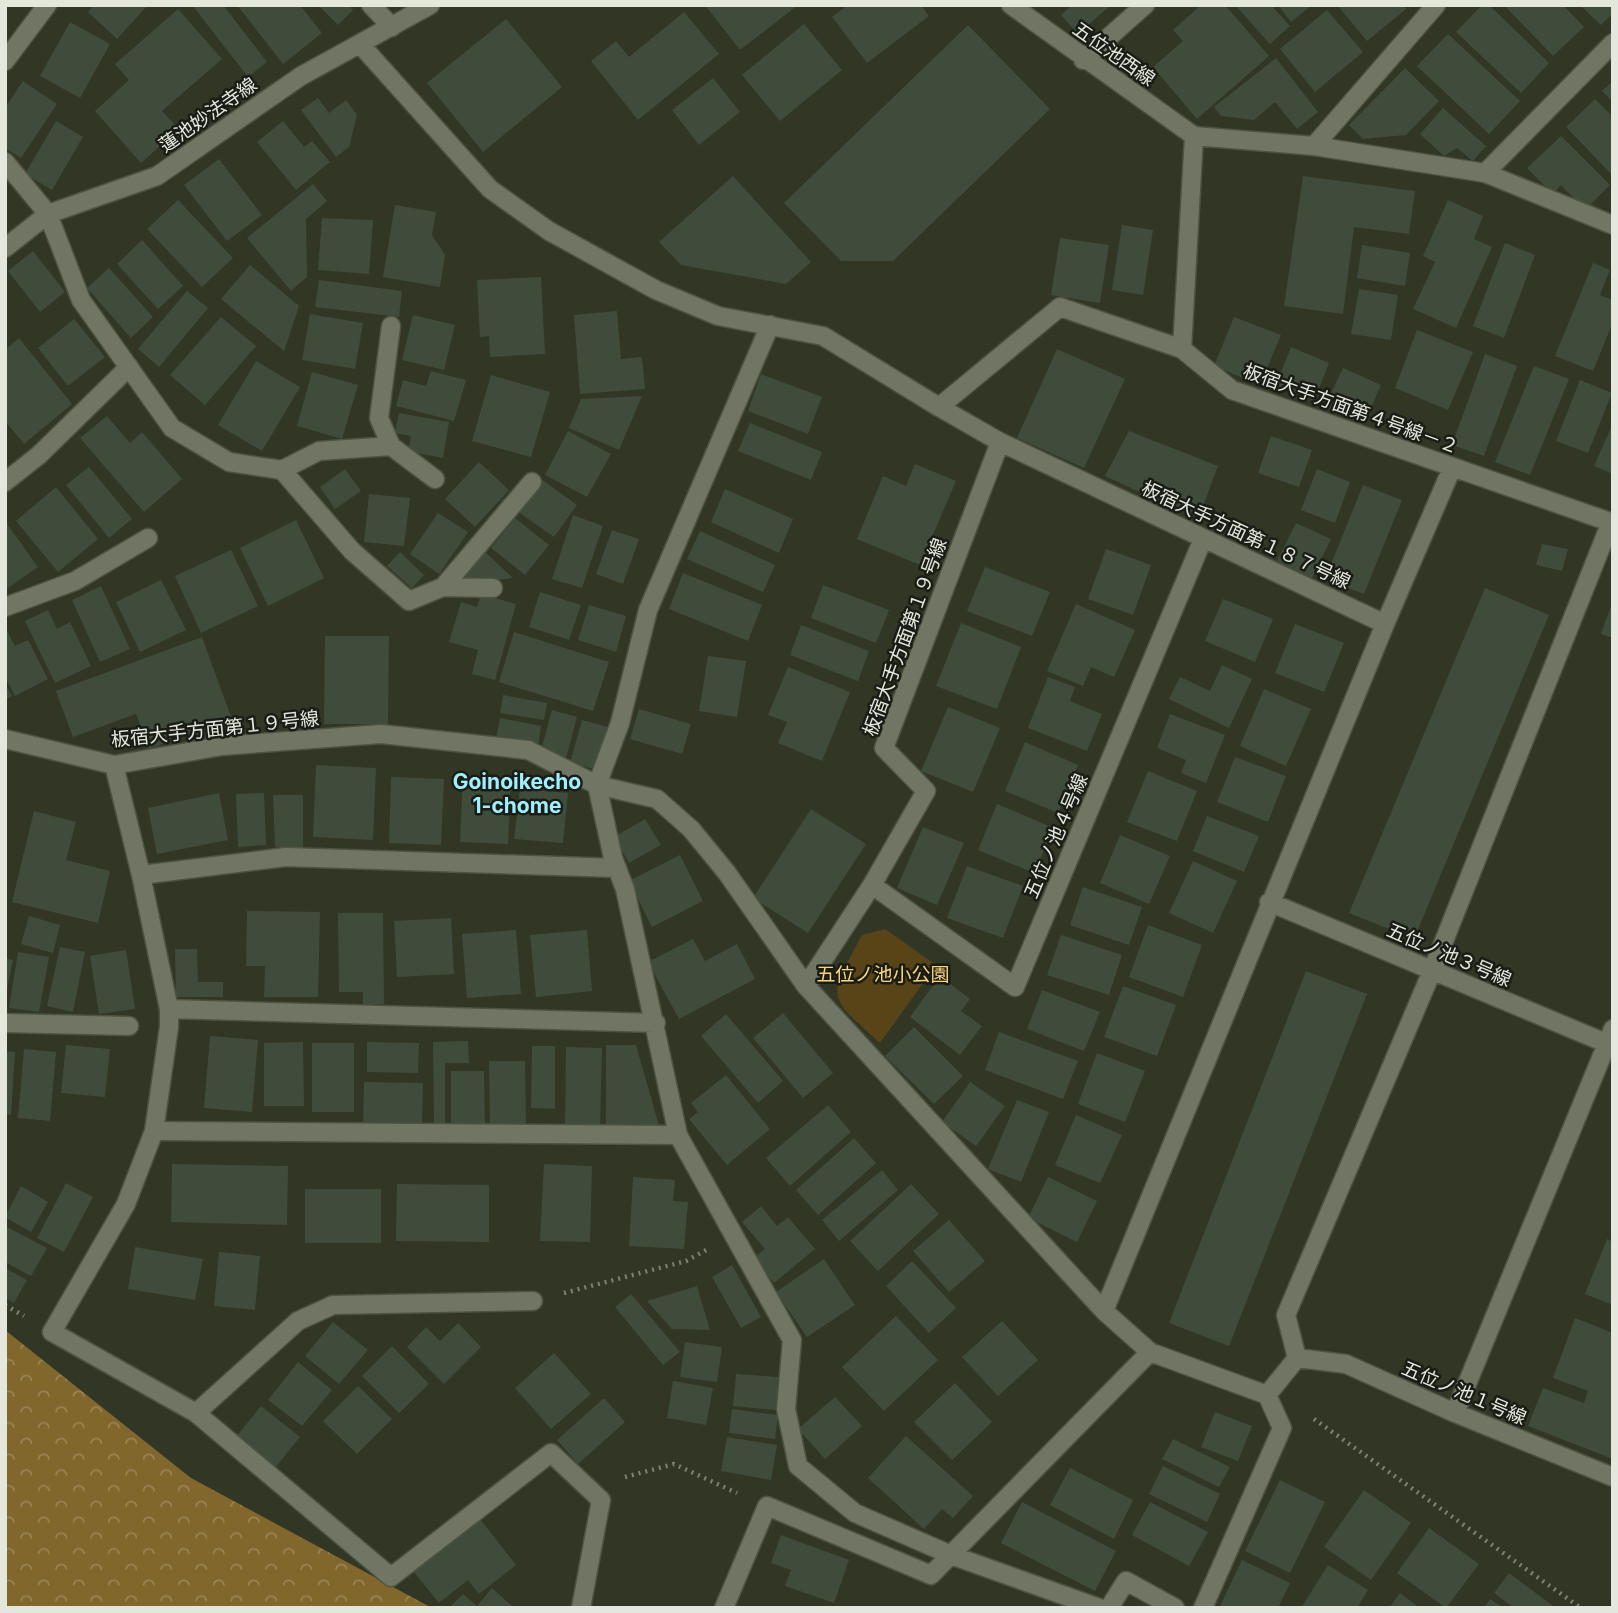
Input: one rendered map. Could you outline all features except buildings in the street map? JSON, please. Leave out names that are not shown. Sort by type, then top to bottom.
[{"type":"street","points":[[5,61],[47,5]]},
{"type":"street","points":[[371,5],[392,27]]},
{"type":"street","name":"蓮池妙法寺線","points":[[5,248],[48,214],[157,176],[301,76],[430,5]]},
{"type":"street","name":"五位池西線","points":[[1011,5],[1083,60],[1194,136]]},
{"type":"street","points":[[1083,60],[1145,5]]},
{"type":"street","points":[[1314,146],[1436,5]]},
{"type":"street","points":[[1485,173],[1613,43]]},
{"type":"street","points":[[360,44],[490,189],[550,231],[656,290],[718,316],[823,336],[939,407]]},
{"type":"street","points":[[1182,349],[1194,136],[1314,146],[1485,173],[1613,225]]},
{"type":"street","points":[[5,162],[48,214],[81,300],[172,428],[229,462],[282,470],[319,451],[391,446]]},
{"type":"street","name":"板宿大手方面第４号線－２","points":[[939,407],[1059,307],[1182,349],[1233,390],[1612,523]]},
{"type":"street","points":[[770,325],[648,610],[620,723],[597,785],[617,868],[625,889],[678,1135],[792,1340],[786,1409],[798,1465],[855,1513],[951,1555],[1099,1608]]},
{"type":"street","points":[[391,326],[379,418],[391,446],[435,479]]},
{"type":"street","points":[[5,482],[39,455],[129,367]]},
{"type":"street","name":"板宿大手方面第１８７号線","points":[[939,407],[1000,442],[1385,624]]},
{"type":"street","name":"板宿大手方面第１９号線","points":[[5,738],[114,765],[222,746],[381,734],[528,750],[597,785],[657,799],[691,829],[727,873],[806,986],[872,885],[926,791],[884,748],[1000,442]]},
{"type":"street","points":[[1104,1311],[1269,902],[1452,468]]},
{"type":"street","points":[[282,470],[352,551],[409,601],[443,587],[492,588]]},
{"type":"street","points":[[443,587],[532,482]]},
{"type":"street","points":[[1267,1395],[1297,1358],[1286,1315],[1432,971],[1612,523]]},
{"type":"street","points":[[5,607],[75,582],[148,538]]},
{"type":"street","name":"五位ノ池４号線","points":[[872,885],[1015,987],[1203,539]]},
{"type":"street","points":[[114,765],[141,875],[169,1009],[154,1131],[126,1204],[52,1332],[196,1413],[391,1577],[551,1453],[601,1500],[582,1608]]},
{"type":"street","points":[[141,875],[286,857],[617,868]]},
{"type":"street","name":"五位ノ池３号線","points":[[1269,902],[1432,971],[1611,1039]]},
{"type":"street","points":[[806,986],[1104,1311],[1150,1352],[1267,1395],[1282,1428],[1203,1608]]},
{"type":"street","points":[[169,1009],[656,1023]]},
{"type":"street","points":[[5,1023],[129,1026]]},
{"type":"street","points":[[1455,1413],[1611,1039]]},
{"type":"street","points":[[154,1131],[678,1135]]},
{"type":"street","points":[[196,1413],[298,1321],[333,1305],[533,1301]]},
{"type":"street","points":[[723,1608],[767,1506],[932,1575],[1150,1352]]},
{"type":"street","name":"五位ノ池１号線","points":[[1297,1358],[1346,1364],[1455,1413],[1613,1477]]},
{"type":"street","points":[[1109,1608],[1126,1581],[1175,1608]]},
{"type":"path","points":[[533,1301],[686,1261],[733,1234]]},
{"type":"path","points":[[1267,1395],[1301,1409],[1581,1608]]},
{"type":"path","points":[[601,1500],[628,1474],[674,1464],[767,1506]]},
{"type":"green space","name":"五位ノ池小公園","points":[[885,929],[936,965],[880,1043],[849,1015],[841,1004],[838,985],[862,935]]},
{"type":"green space","points":[[5,1330],[191,1478],[432,1608],[5,1608]]},
{"type":"district","name":"Goinoikecho 1-chome","points":[[517,793]]}]
